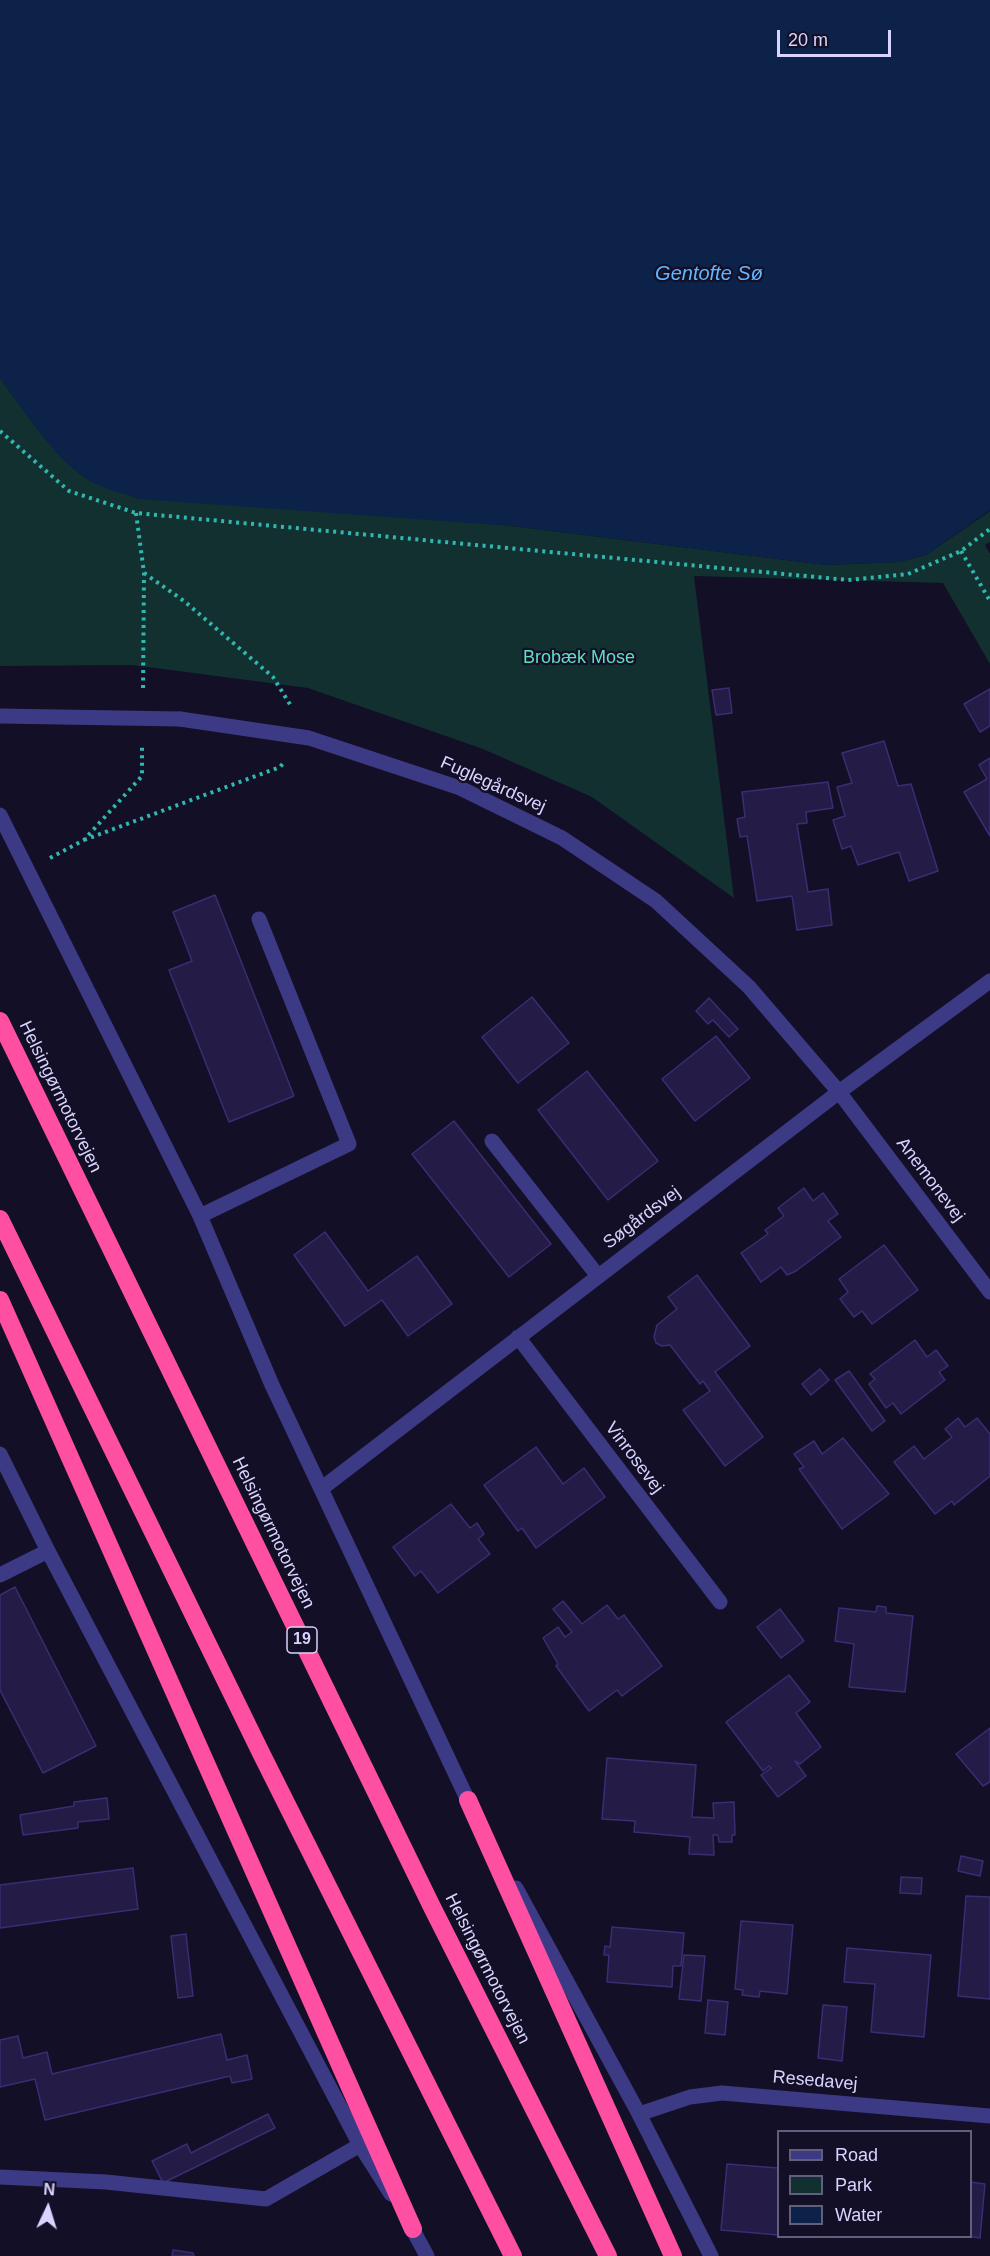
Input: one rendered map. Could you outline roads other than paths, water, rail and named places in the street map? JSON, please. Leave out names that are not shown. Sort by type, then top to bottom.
[{"type":"highway","name":"Helsingørmotorvejen","points":[[0,1021],[427,1897],[608,2256]]},
{"type":"highway","points":[[0,1219],[262,1755],[513,2256]]},
{"type":"highway","points":[[0,1300],[413,2229]]},
{"type":"highway","points":[[468,1800],[673,2256]]},
{"type":"street","name":"Fuglegårdsvej","points":[[0,716],[180,719],[309,738],[460,788],[572,845],[656,901],[750,987],[839,1092]]},
{"type":"street","points":[[0,815],[200,1216],[272,1385],[468,1800],[639,2114],[711,2256]]},
{"type":"street","points":[[200,1216],[349,1144],[259,920]]},
{"type":"street","name":"Søgårdsvej","points":[[321,1489],[839,1092],[990,981]]},
{"type":"street","name":"Anemonevej","points":[[839,1092],[990,1292]]},
{"type":"street","points":[[492,1141],[598,1276]]},
{"type":"street","name":"Vinrosevej","points":[[518,1337],[720,1602]]},
{"type":"street","points":[[0,1454],[48,1551],[360,2145],[413,2229],[427,2256]]},
{"type":"street","points":[[0,1575],[48,1551]]},
{"type":"street","name":"Resedavej","points":[[639,2114],[690,2097],[722,2093],[990,2116]]},
{"type":"street","points":[[0,2176],[106,2182],[266,2199],[360,2145]]},
{"type":"water","name":"Gentofte Sø","points":[[0,0],[990,0],[990,510],[926,555],[899,562],[826,565],[512,526],[139,499],[93,482],[62,459],[0,378]]},
{"type":"park label","name":"Brobæk Mose","points":[[579,658]]}]
